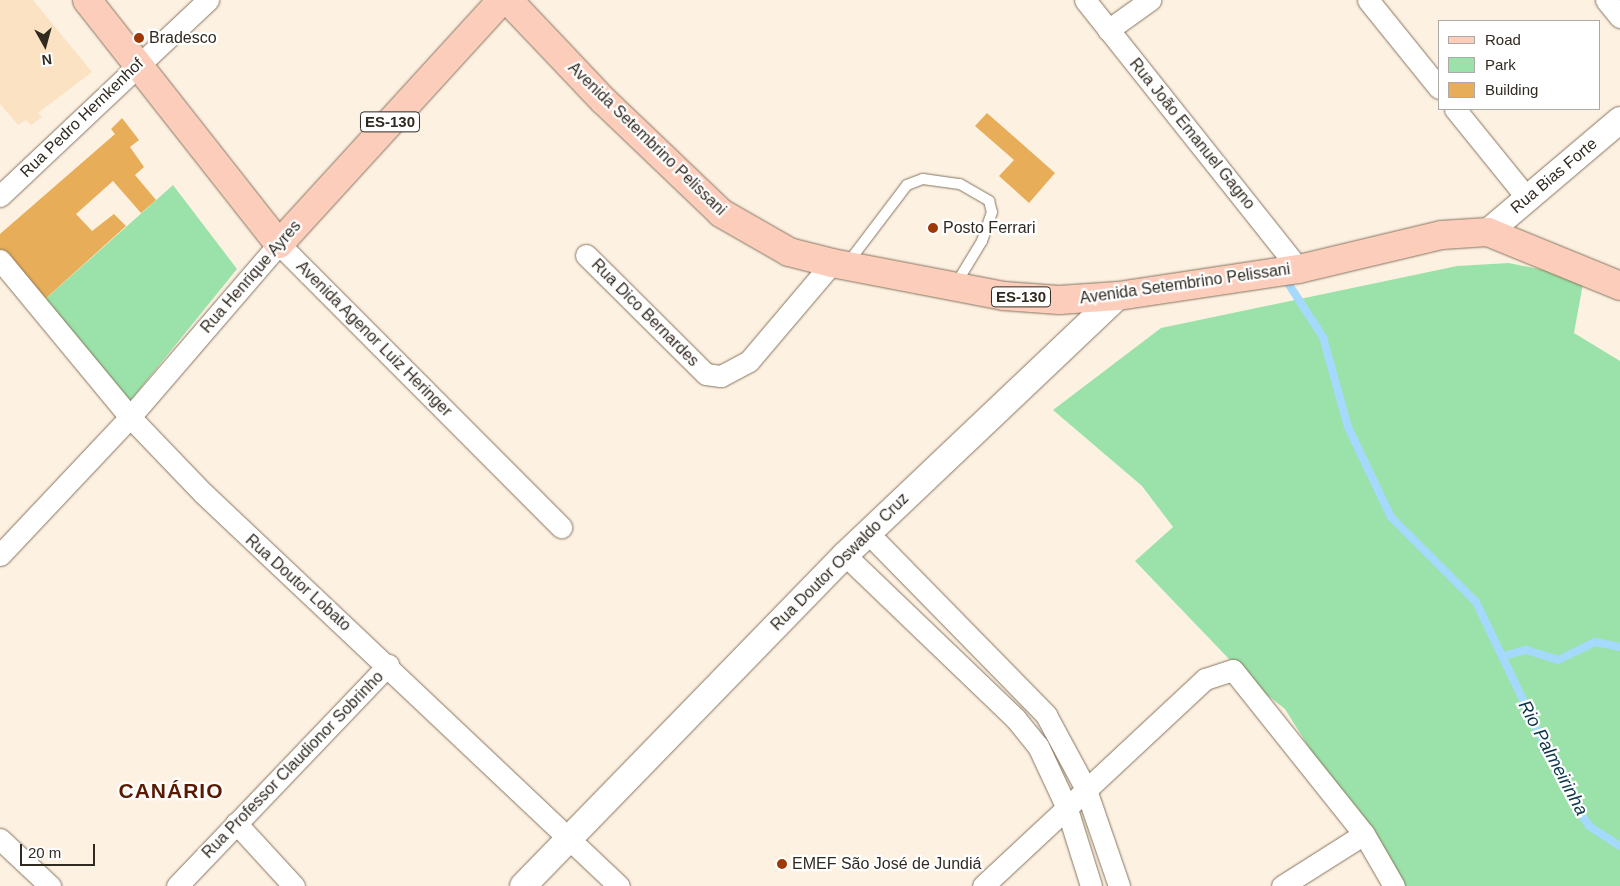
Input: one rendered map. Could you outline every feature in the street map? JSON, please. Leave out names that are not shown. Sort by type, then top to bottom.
[{"type":"main road","name":"Avenida Agenor Luiz Heringer","points":[[87,0],[279,244]]},
{"type":"main road","name":"Rua Henrique Ayres","points":[[279,244],[502,0]]},
{"type":"main road","name":"Avenida Setembrino Pelissani","points":[[508,0],[604,101],[720,213],[789,252],[838,264],[955,287],[1059,300],[1118,296],[1299,269],[1442,235],[1488,232],[1620,286]]},
{"type":"street","name":"Rua Pedro Hernkenhof","points":[[0,196],[208,0]]},
{"type":"street","name":"Rua João Emanuel Gagno","points":[[1085,0],[1299,269]]},
{"type":"street","points":[[1108,30],[1150,0]]},
{"type":"street","points":[[1368,0],[1438,87]]},
{"type":"street","points":[[1606,0],[1620,17]]},
{"type":"street","points":[[1456,110],[1528,199]]},
{"type":"street","name":"Rua Bias Forte","points":[[1488,232],[1620,120]]},
{"type":"street","name":"Rua Henrique Ayres","points":[[0,555],[130,417],[279,244]]},
{"type":"street","name":"Avenida Agenor Luiz Heringer","points":[[279,244],[561,527]]},
{"type":"street","name":"Rua Dico Bernardes","points":[[586,255],[706,374],[721,376],[749,361],[838,264]]},
{"type":"street","name":"Rua Doutor Lobato","points":[[0,260],[130,417],[255,545],[388,665],[571,837],[619,886]]},
{"type":"street","name":"Rua Doutor Oswaldo Cruz","points":[[523,886],[845,555],[1118,296]]},
{"type":"street","points":[[868,533],[1028,693],[1062,740],[1085,787],[1119,886]]},
{"type":"street","points":[[845,555],[1015,718],[1038,746],[1066,806],[1091,886]]},
{"type":"street","name":"Rua Professor Claudionor Sobrinho","points":[[177,886],[388,665]]},
{"type":"street","points":[[983,886],[1085,787],[1205,679],[1233,670],[1364,834],[1394,886]]},
{"type":"street","points":[[236,824],[294,886]]},
{"type":"street","points":[[1282,886],[1364,834]]},
{"type":"street","points":[[0,838],[50,886]]},
{"type":"lane","points":[[838,264],[907,185],[922,179],[960,184],[989,201],[992,212],[982,241],[955,287]]},
{"type":"shaded area","points":[[0,0],[33,0],[92,72],[38,113],[42,117],[31,125],[26,120],[18,125],[0,104]]},
{"type":"green space","points":[[173,185],[237,269],[126,406],[41,303]]},
{"type":"green space","points":[[1509,263],[1584,278],[1574,333],[1620,361],[1620,886],[1395,886],[1285,709],[1252,683],[1135,561],[1173,527],[1142,486],[1053,410],[1161,328],[1457,266]]},
{"type":"building","points":[[987,113],[1055,173],[1029,203],[999,176],[1014,160],[975,126]]},
{"type":"building","points":[[122,118],[139,140],[130,147],[144,167],[135,175],[156,200],[141,213],[113,181],[76,214],[92,231],[114,214],[126,226],[43,301],[0,250],[0,234],[115,134],[111,129]]},
{"type":"waterway","name":"Rio Palmeirinha","points":[[1284,277],[1323,337],[1348,427],[1391,517],[1476,602],[1571,799],[1589,826],[1620,846]]},
{"type":"waterway","points":[[1503,656],[1526,650],[1558,660],[1595,642],[1620,647]]},
{"type":"place","name":"Bradesco","points":[[139,38]]},
{"type":"place","name":"Posto Ferrari","points":[[933,228]]},
{"type":"place","name":"EMEF São José de Jundiá","points":[[782,864]]},
{"type":"district","name":"CANÁRIO","points":[[171,791]]}]
